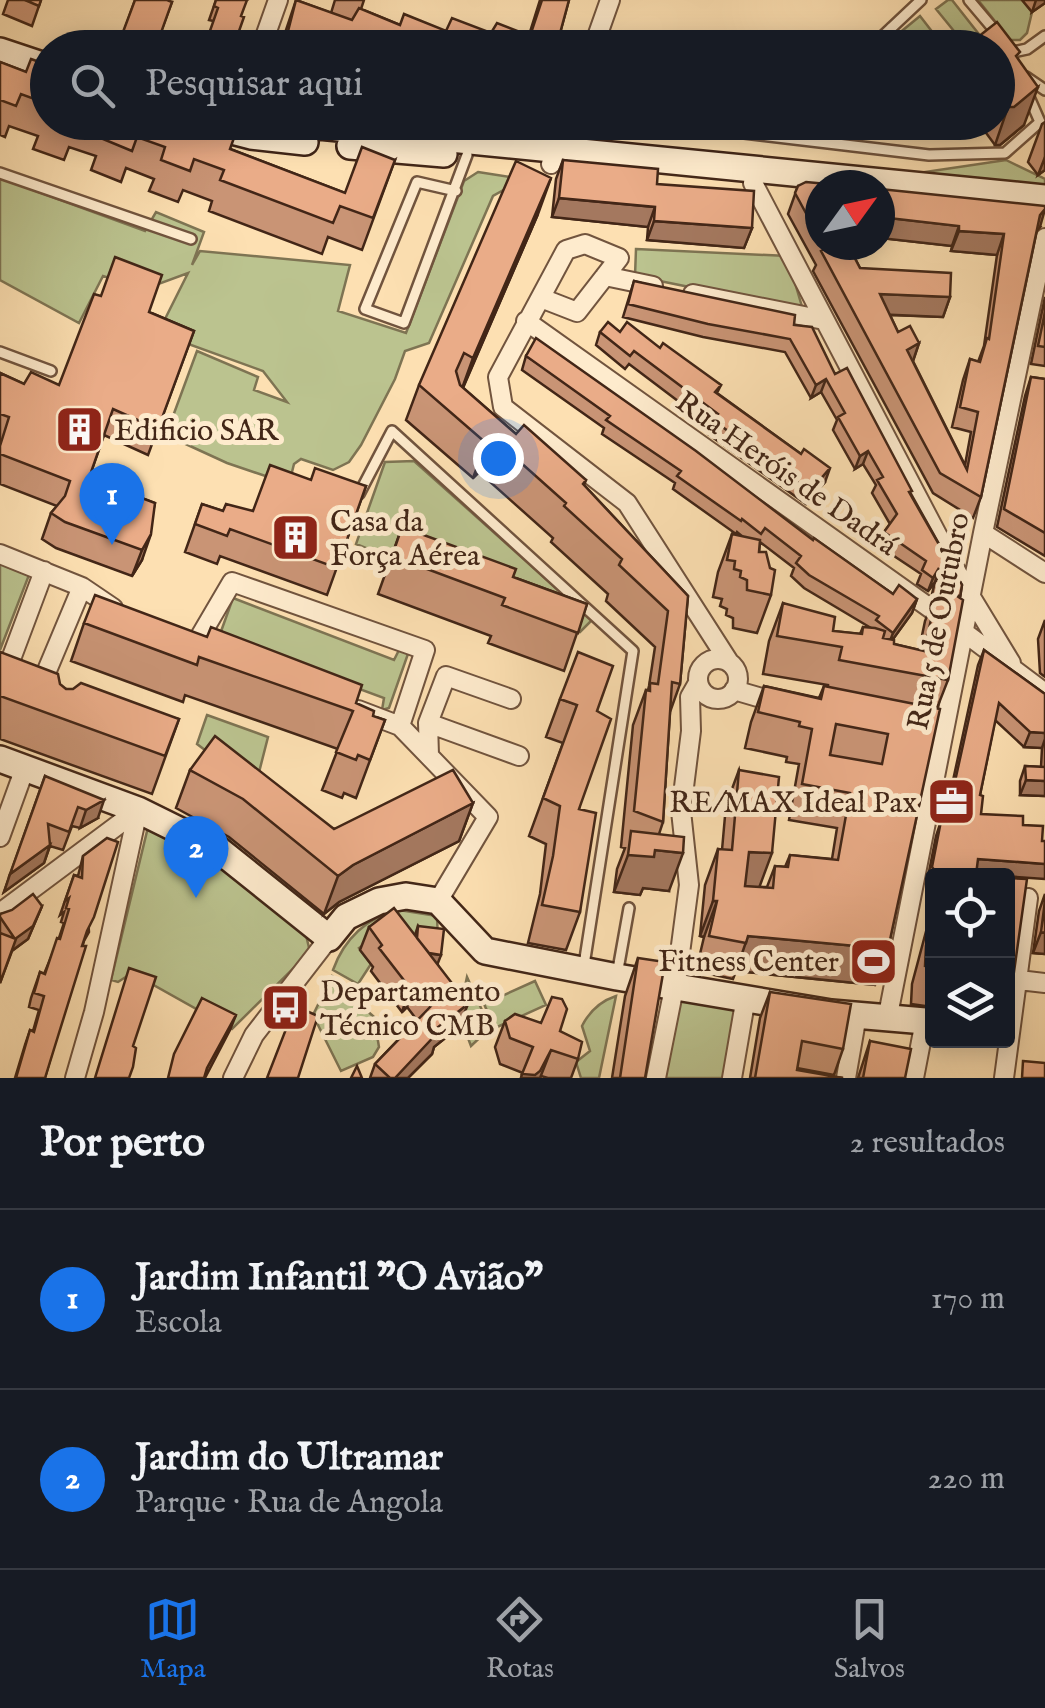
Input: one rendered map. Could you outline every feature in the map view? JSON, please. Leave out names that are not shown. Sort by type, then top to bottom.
[{"type":"main road","points":[[0,51],[30,61]]},
{"type":"main road","points":[[327,140],[416,152],[553,158],[1045,198]]},
{"type":"main road","points":[[472,140],[553,158],[805,188]]},
{"type":"main road","points":[[895,196],[1045,211]]},
{"type":"main road","points":[[0,760],[33,765],[219,850],[329,938],[346,917],[379,900],[406,896],[438,901],[485,951],[617,977],[856,1015],[925,1021]]},
{"type":"street","points":[[267,30],[278,0]]},
{"type":"street","points":[[599,30],[610,0]]},
{"type":"street","points":[[553,158],[560,140]]},
{"type":"street","points":[[754,183],[970,596],[1016,671]]},
{"type":"street","name":"Rua 5 de Outubro","points":[[888,1015],[937,733],[965,633],[983,532],[1022,387],[1045,238]]},
{"type":"street","points":[[540,298],[577,312],[619,258],[585,244],[566,250],[526,321],[498,377],[503,407],[627,503],[737,675],[728,694],[704,712],[692,731]]},
{"type":"street","points":[[605,276],[824,320]]},
{"type":"street","name":"Rua Heróis de Dadrá","points":[[526,321],[1045,693]]},
{"type":"street","points":[[983,532],[1045,573]]},
{"type":"street","points":[[0,554],[82,586],[123,614]]},
{"type":"street","points":[[44,571],[4,666],[66,690]]},
{"type":"street","points":[[216,653],[188,642],[232,582],[425,650],[400,726]]},
{"type":"street","points":[[43,680],[82,586]]},
{"type":"street","points":[[656,1078],[689,885],[681,811],[692,731],[690,697],[699,675],[702,621]]},
{"type":"street","points":[[699,675],[714,659],[729,662]]},
{"type":"street","points":[[699,675],[706,696],[728,694],[809,710]]},
{"type":"street","points":[[429,754],[428,722],[446,676],[511,699]]},
{"type":"street","points":[[344,704],[400,726],[488,817],[438,901]]},
{"type":"street","points":[[428,722],[519,756]]},
{"type":"street","points":[[0,837],[33,765]]},
{"type":"street","points":[[0,914],[138,810]]},
{"type":"street","points":[[75,1078],[94,1012],[138,810]]},
{"type":"street","points":[[912,893],[925,894]]},
{"type":"street","points":[[1015,1002],[1036,898]]},
{"type":"street","points":[[232,1078],[254,1034],[329,938]]},
{"type":"street","points":[[1019,980],[1045,984]]},
{"type":"street","points":[[732,1078],[746,997]]},
{"type":"street","points":[[846,1078],[856,1015]]},
{"type":"street","points":[[914,1078],[925,1037]]},
{"type":"street","points":[[1004,1078],[1007,1048]]},
{"type":"lane","points":[[887,30],[921,0]]},
{"type":"lane","points":[[969,0],[994,30]]},
{"type":"lane","points":[[890,30],[891,26]]},
{"type":"lane","points":[[1015,53],[1045,36]]},
{"type":"lane","points":[[803,140],[929,155],[1005,152],[1040,122],[1015,62]]},
{"type":"lane","points":[[1016,70],[1043,87]]},
{"type":"lane","points":[[416,152],[417,182],[365,309],[404,323],[467,155]]},
{"type":"lane","points":[[0,174],[191,239]]},
{"type":"lane","points":[[417,182],[456,190]]},
{"type":"lane","points":[[0,352],[52,371]]},
{"type":"lane","points":[[341,495],[356,500],[392,432],[633,651],[583,971]]},
{"type":"lane","points":[[617,977],[629,908]]},
{"type":"green space","points":[[952,0],[976,30],[953,30],[936,9]]},
{"type":"green space","points":[[978,0],[1022,0],[1032,12],[1027,33],[1020,40],[1015,40],[1015,30],[1002,30]]},
{"type":"green space","points":[[920,16],[931,30],[903,30]]},
{"type":"green space","points":[[1006,160],[1045,179],[1045,189],[905,175]]},
{"type":"green space","points":[[478,172],[523,179],[493,196],[429,343],[405,351],[395,379],[349,462],[333,470],[301,459],[294,464],[289,484],[227,463],[166,435],[197,351],[258,377],[254,390],[287,402],[263,371],[158,333],[188,273],[145,289],[103,276],[79,323],[0,280],[0,178],[145,231],[156,212],[204,232],[192,265],[200,251],[350,265],[338,311],[406,333],[464,181]]},
{"type":"green space","points":[[636,249],[787,256],[803,310],[635,276]]},
{"type":"green space","points":[[414,461],[592,620],[580,632],[356,544],[385,462]]},
{"type":"green space","points":[[0,563],[29,575],[0,650]]},
{"type":"green space","points":[[233,598],[394,660],[401,646],[409,651],[389,708],[382,710],[384,698],[219,637]]},
{"type":"green space","points":[[207,715],[268,737],[255,788],[197,744]]},
{"type":"green space","points":[[149,823],[216,860],[306,935],[310,952],[232,1029],[132,973],[118,982],[111,980]]},
{"type":"green space","points":[[399,910],[437,916],[438,941],[386,929],[359,948],[371,964],[358,984],[333,970],[358,931]]},
{"type":"green space","points":[[332,976],[358,994],[374,1017],[379,1047],[373,1057],[341,1071],[313,1015]]},
{"type":"green space","points":[[467,977],[490,1028],[471,1046],[459,1014]]},
{"type":"green space","points":[[535,981],[546,1005],[495,1028],[484,1004]]},
{"type":"green space","points":[[616,996],[599,1078],[581,1078],[576,1062],[590,1051],[582,1026],[596,1008]]},
{"type":"green space","points":[[677,998],[736,1008],[725,1078],[662,1078]]},
{"type":"building","points":[[135,0],[172,2],[162,30],[124,30]]},
{"type":"building","points":[[216,0],[247,0],[239,30],[210,30],[218,8],[214,6]]},
{"type":"building","points":[[296,0],[352,20],[359,8],[400,25],[404,14],[444,30],[288,30]]},
{"type":"building","points":[[542,0],[569,0],[561,30],[532,30]]},
{"type":"building","points":[[452,18],[483,30],[446,30]]},
{"type":"building","points":[[997,22],[1003,30],[987,30]]},
{"type":"building","points":[[497,23],[515,30],[493,30]]},
{"type":"building","points":[[1015,45],[1020,52],[1016,56],[1038,87],[1015,106]]},
{"type":"building","points":[[0,62],[26,72],[30,62],[30,97],[21,94],[16,106],[0,100]]},
{"type":"building","points":[[105,140],[136,140],[132,151]]},
{"type":"building","points":[[145,140],[233,140],[230,149],[345,193],[362,147],[395,160],[373,218],[340,206],[333,223],[220,180],[224,170],[194,159],[190,171],[161,160],[165,147]]},
{"type":"building","points":[[563,160],[658,169],[657,184],[754,191],[752,228],[654,221],[655,207],[559,198]]},
{"type":"building","points":[[516,161],[551,178],[473,358],[464,353],[456,371],[460,385],[516,434],[524,425],[586,480],[583,484],[688,596],[680,684],[672,682],[663,822],[634,811],[646,690],[650,691],[650,683],[658,684],[668,611],[619,565],[622,559],[564,506],[566,503],[492,437],[486,443],[419,385]]},
{"type":"building","points":[[805,182],[805,211],[795,193]]},
{"type":"building","points":[[895,191],[1045,206],[981,497],[940,473],[826,260],[856,260],[860,268],[951,273],[950,297],[880,294],[898,332],[910,326],[919,343],[907,350],[967,470],[978,412],[960,407],[970,359],[980,362],[989,339],[1004,234],[959,231],[959,226],[895,219]]},
{"type":"building","name":"Edificio SAR","points":[[115,257],[162,275],[149,312],[194,331],[158,429],[113,409],[89,478],[155,503],[151,534],[142,550],[65,522],[51,513],[65,496],[70,481],[0,454],[9,417],[0,414],[0,373],[24,384],[31,372],[59,385],[94,294],[101,296]]},
{"type":"building","points":[[634,281],[795,315],[794,325],[812,327],[835,374],[847,368],[912,491],[909,492],[962,585],[960,597],[937,581],[939,568],[933,578],[922,570],[926,561],[884,532],[897,514],[877,480],[883,477],[868,451],[860,456],[838,417],[845,413],[826,379],[816,385],[790,339],[628,304]]},
{"type":"building","points":[[1045,312],[1045,347],[1038,346]]},
{"type":"building","points":[[608,322],[620,332],[627,322],[660,348],[663,343],[721,385],[715,392],[801,454],[804,449],[830,468],[810,491],[713,420],[718,414],[634,351],[630,356],[600,332]]},
{"type":"building","points":[[536,338],[813,540],[893,594],[899,585],[917,599],[893,633],[876,620],[879,616],[809,575],[796,563],[801,556],[765,528],[761,534],[677,476],[681,471],[606,420],[610,416],[526,356]]},
{"type":"building","points":[[1031,377],[1045,379],[1045,533],[1004,509]]},
{"type":"building","points":[[270,465],[311,480],[315,468],[366,486],[337,568],[230,529],[227,536],[195,524],[202,504],[223,511],[226,504],[253,511]]},
{"type":"building","points":[[402,527],[516,569],[513,577],[587,604],[578,633],[502,605],[505,598],[392,556]]},
{"type":"building","points":[[732,534],[760,540],[759,552],[766,552],[770,568],[775,570],[771,595],[747,590],[747,580],[734,569],[735,561],[727,560]]},
{"type":"building","points":[[939,584],[963,600],[948,680],[839,660],[842,647],[777,636],[783,603],[835,617],[833,631],[862,634],[863,627],[875,628],[885,631],[883,638],[894,640],[894,644],[924,651]]},
{"type":"building","points":[[95,595],[207,637],[211,627],[362,685],[356,703],[385,720],[370,760],[358,755],[356,760],[336,752],[353,711],[199,657],[197,665],[84,623]]},
{"type":"building","points":[[984,650],[1045,694],[1045,733],[1030,732],[999,703],[980,795],[981,814],[1023,816],[1023,825],[1043,826],[1045,864],[978,859],[977,868],[933,868],[941,821],[946,822]]},
{"type":"building","points":[[0,652],[58,674],[66,689],[81,683],[179,719],[165,756],[0,696]]},
{"type":"building","points":[[578,652],[613,666],[597,711],[611,719],[579,809],[596,813],[580,912],[542,905],[560,806],[543,798],[577,705],[560,699]]},
{"type":"building","points":[[764,686],[821,699],[824,686],[940,709],[888,949],[748,936],[746,943],[709,936],[717,901],[713,901],[718,849],[732,850],[739,770],[779,777],[772,853],[749,852],[745,886],[773,888],[775,866],[788,867],[790,855],[838,860],[850,793],[802,784],[812,729],[799,726],[800,722],[758,712]],"holes":[[[836,724],[888,734],[882,764],[830,755]]]},
{"type":"building","points":[[215,736],[334,829],[453,770],[473,803],[338,876],[243,799],[190,770]]},
{"type":"building","points":[[1025,766],[1045,767],[1045,781],[1026,780]]},
{"type":"building","points":[[45,776],[104,800],[86,810],[78,807],[69,832],[48,824],[50,845],[10,874]]},
{"type":"building","points":[[631,831],[684,837],[683,853],[655,850],[654,857],[628,855]]},
{"type":"building","points":[[107,838],[118,842],[82,946],[86,946],[45,1078],[16,1078],[44,996],[34,993],[40,972],[45,974],[57,938],[60,939],[69,909],[69,898],[65,901],[74,875],[82,878],[83,856]]},
{"type":"building","points":[[1015,878],[1027,879],[1015,965]]},
{"type":"building","points":[[33,894],[42,906],[33,926],[15,939],[0,914]]},
{"type":"building","points":[[1045,901],[1045,933],[1041,932]]},
{"type":"building","points":[[394,908],[468,1004],[437,1028],[440,1030],[395,1078],[390,1078],[375,1064],[432,1005],[416,984],[410,988],[379,948],[382,945],[369,927]]},
{"type":"building","points":[[418,926],[444,929],[441,955],[429,953],[417,938]]},
{"type":"building","points":[[0,933],[16,939],[0,983]]},
{"type":"building","points":[[638,958],[665,962],[645,1078],[620,1078]]},
{"type":"building","points":[[129,968],[156,977],[133,1046],[133,1067],[129,1078],[95,1078]]},
{"type":"building","points":[[770,992],[851,1004],[843,1049],[802,1041],[797,1070],[843,1078],[755,1078]]},
{"type":"building","points":[[552,997],[562,999],[567,1009],[560,1031],[582,1042],[578,1059],[551,1050],[540,1071],[535,1075],[522,1074],[533,1047],[510,1038],[505,1021],[515,1014],[541,1023]]},
{"type":"building","points":[[202,998],[236,1015],[204,1078],[168,1078],[174,1054]]},
{"type":"building","points":[[295,1006],[318,1016],[298,1078],[267,1078]]},
{"type":"building","points":[[870,1041],[911,1049],[905,1078],[863,1078]]},
{"type":"building","points":[[1023,1061],[1045,1063],[1045,1078],[1022,1078]]},
{"type":"building","points":[[357,1066],[362,1078],[351,1078]]},
{"type":"place","name":"Edificio SAR","points":[[79,430]]},
{"type":"place","name":"Casa da Força Aérea","points":[[295,538]]},
{"type":"place","name":"Jardim Infantil \"O Avião\"","points":[[112,545]]},
{"type":"place","name":"RE/MAX Ideal Pax","points":[[952,802]]},
{"type":"place","name":"Jardim do Ultramar","points":[[196,898]]},
{"type":"place","name":"Fitness Center","points":[[874,961]]},
{"type":"place","name":"Departamento Técnico CMB","points":[[285,1008]]}]
